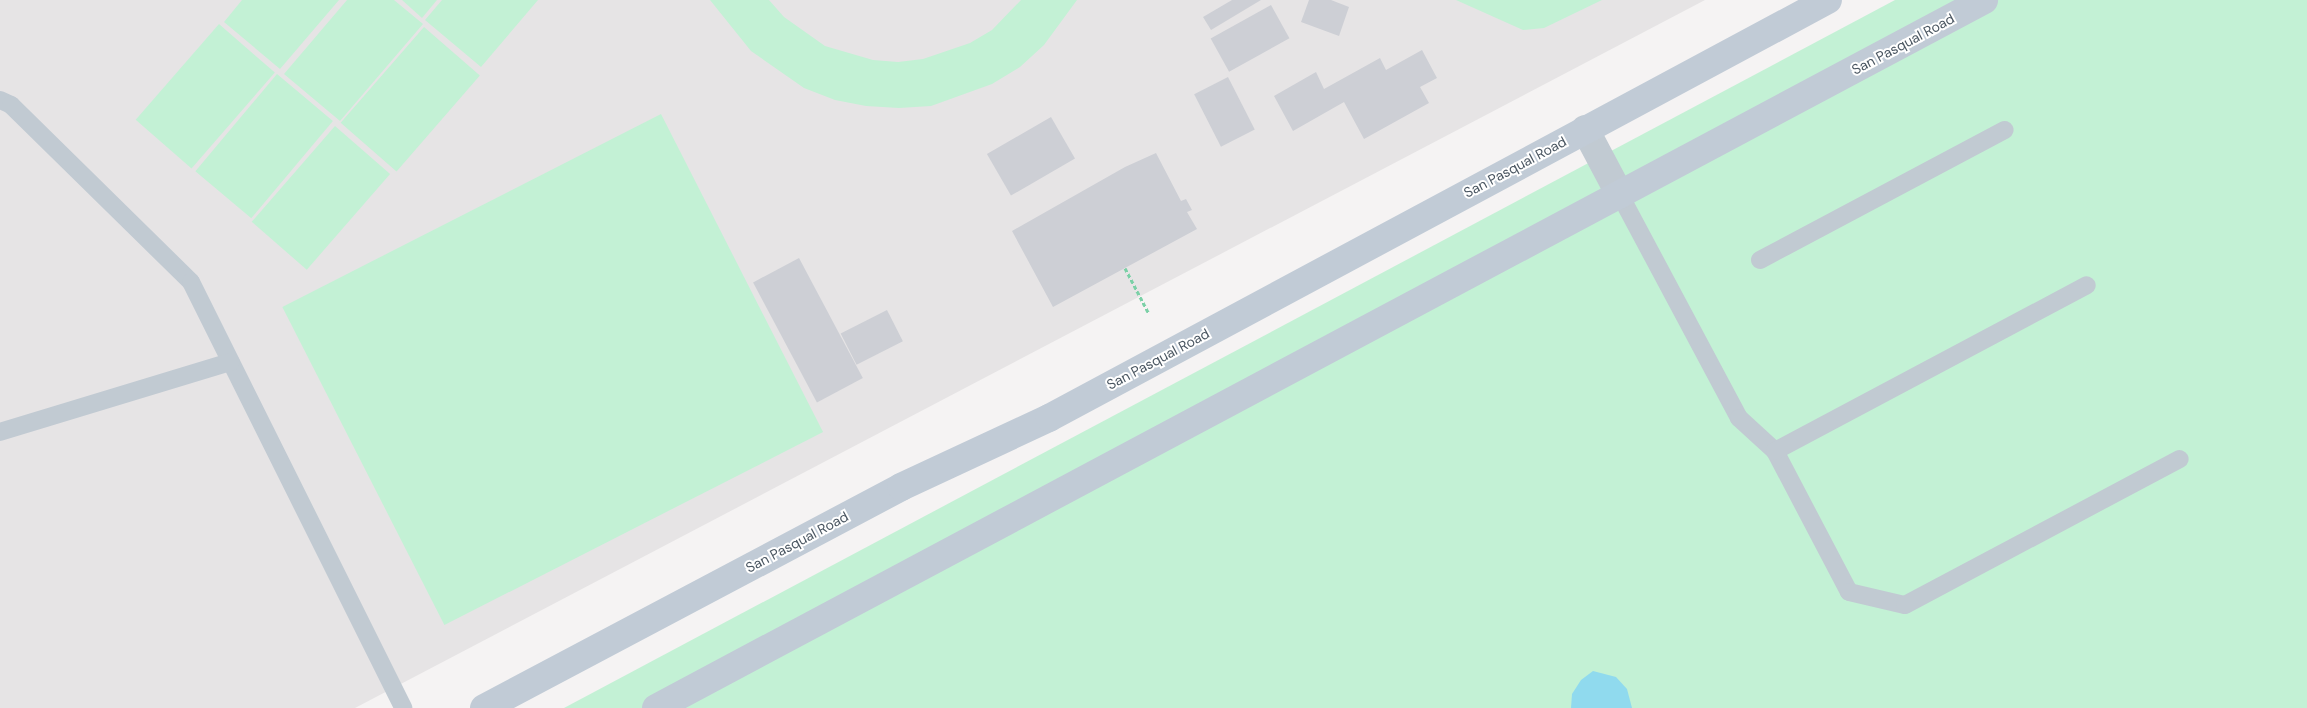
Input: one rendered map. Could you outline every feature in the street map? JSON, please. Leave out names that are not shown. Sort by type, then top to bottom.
[{"type":"main road","name":"San Pasqual Road","points":[[484,708],[901,487],[1057,413],[1828,0]]},
{"type":"main road","name":"San Pasqual Road","points":[[656,708],[1984,0]]},
{"type":"street","points":[[1585,129],[1620,195]]},
{"type":"lane","points":[[0,100],[11,104],[191,282],[404,708]]},
{"type":"lane","points":[[1760,260],[2005,130]]},
{"type":"lane","points":[[1620,195],[1739,418],[1775,452],[1849,592],[1905,605],[2180,459]]},
{"type":"lane","points":[[1775,452],[2087,285]]},
{"type":"lane","points":[[0,432],[231,362]]},
{"type":"path","points":[[1125,268],[1148,312]]},
{"type":"shaded area","points":[[0,0],[1705,0],[355,708],[0,708]]},
{"type":"green space","points":[[242,0],[339,0],[280,69],[224,22]]},
{"type":"green space","points":[[347,0],[394,0],[423,24],[340,121],[284,74]]},
{"type":"green space","points":[[402,0],[437,0],[422,18]]},
{"type":"green space","points":[[442,0],[538,0],[481,67],[425,20]]},
{"type":"green space","points":[[710,0],[769,0],[784,17],[825,46],[873,60],[898,62],[923,59],[970,43],[992,30],[1021,0],[1077,0],[1044,45],[1020,67],[992,84],[931,106],[899,108],[866,106],[835,100],[804,88],[751,51]]},
{"type":"green space","points":[[1456,0],[1602,0],[1544,28],[1523,30]]},
{"type":"green space","points":[[1895,0],[2307,0],[2307,708],[564,708]]},
{"type":"green space","points":[[219,24],[275,73],[192,168],[136,120]]},
{"type":"green space","points":[[424,27],[480,76],[397,171],[341,123]]},
{"type":"green space","points":[[277,74],[333,121],[251,218],[195,171]]},
{"type":"green space","points":[[661,114],[823,432],[444,625],[282,307]]},
{"type":"green space","points":[[335,126],[390,174],[307,270],[252,222]]},
{"type":"water","points":[[1593,671],[1616,677],[1627,689],[1632,708],[1571,708],[1572,694],[1581,680]]},
{"type":"building","points":[[1232,0],[1261,0],[1211,30],[1203,17]]},
{"type":"building","points":[[1309,0],[1331,0],[1349,7],[1339,36],[1301,22]]},
{"type":"building","points":[[1271,5],[1289,38],[1229,72],[1211,38]]},
{"type":"building","points":[[1422,50],[1437,78],[1420,87],[1429,103],[1364,139],[1344,102],[1293,131],[1274,96],[1316,72],[1324,89],[1380,58],[1386,70]]},
{"type":"building","points":[[1228,77],[1255,130],[1221,147],[1194,94]]},
{"type":"building","points":[[1051,117],[1075,159],[1011,196],[987,154]]},
{"type":"building","points":[[1156,153],[1181,201],[1186,199],[1192,210],[1187,212],[1197,229],[1053,307],[1012,231],[1125,167]]},
{"type":"building","points":[[799,258],[863,378],[817,402],[753,282]]},
{"type":"building","points":[[887,310],[903,341],[857,365],[841,334]]}]
